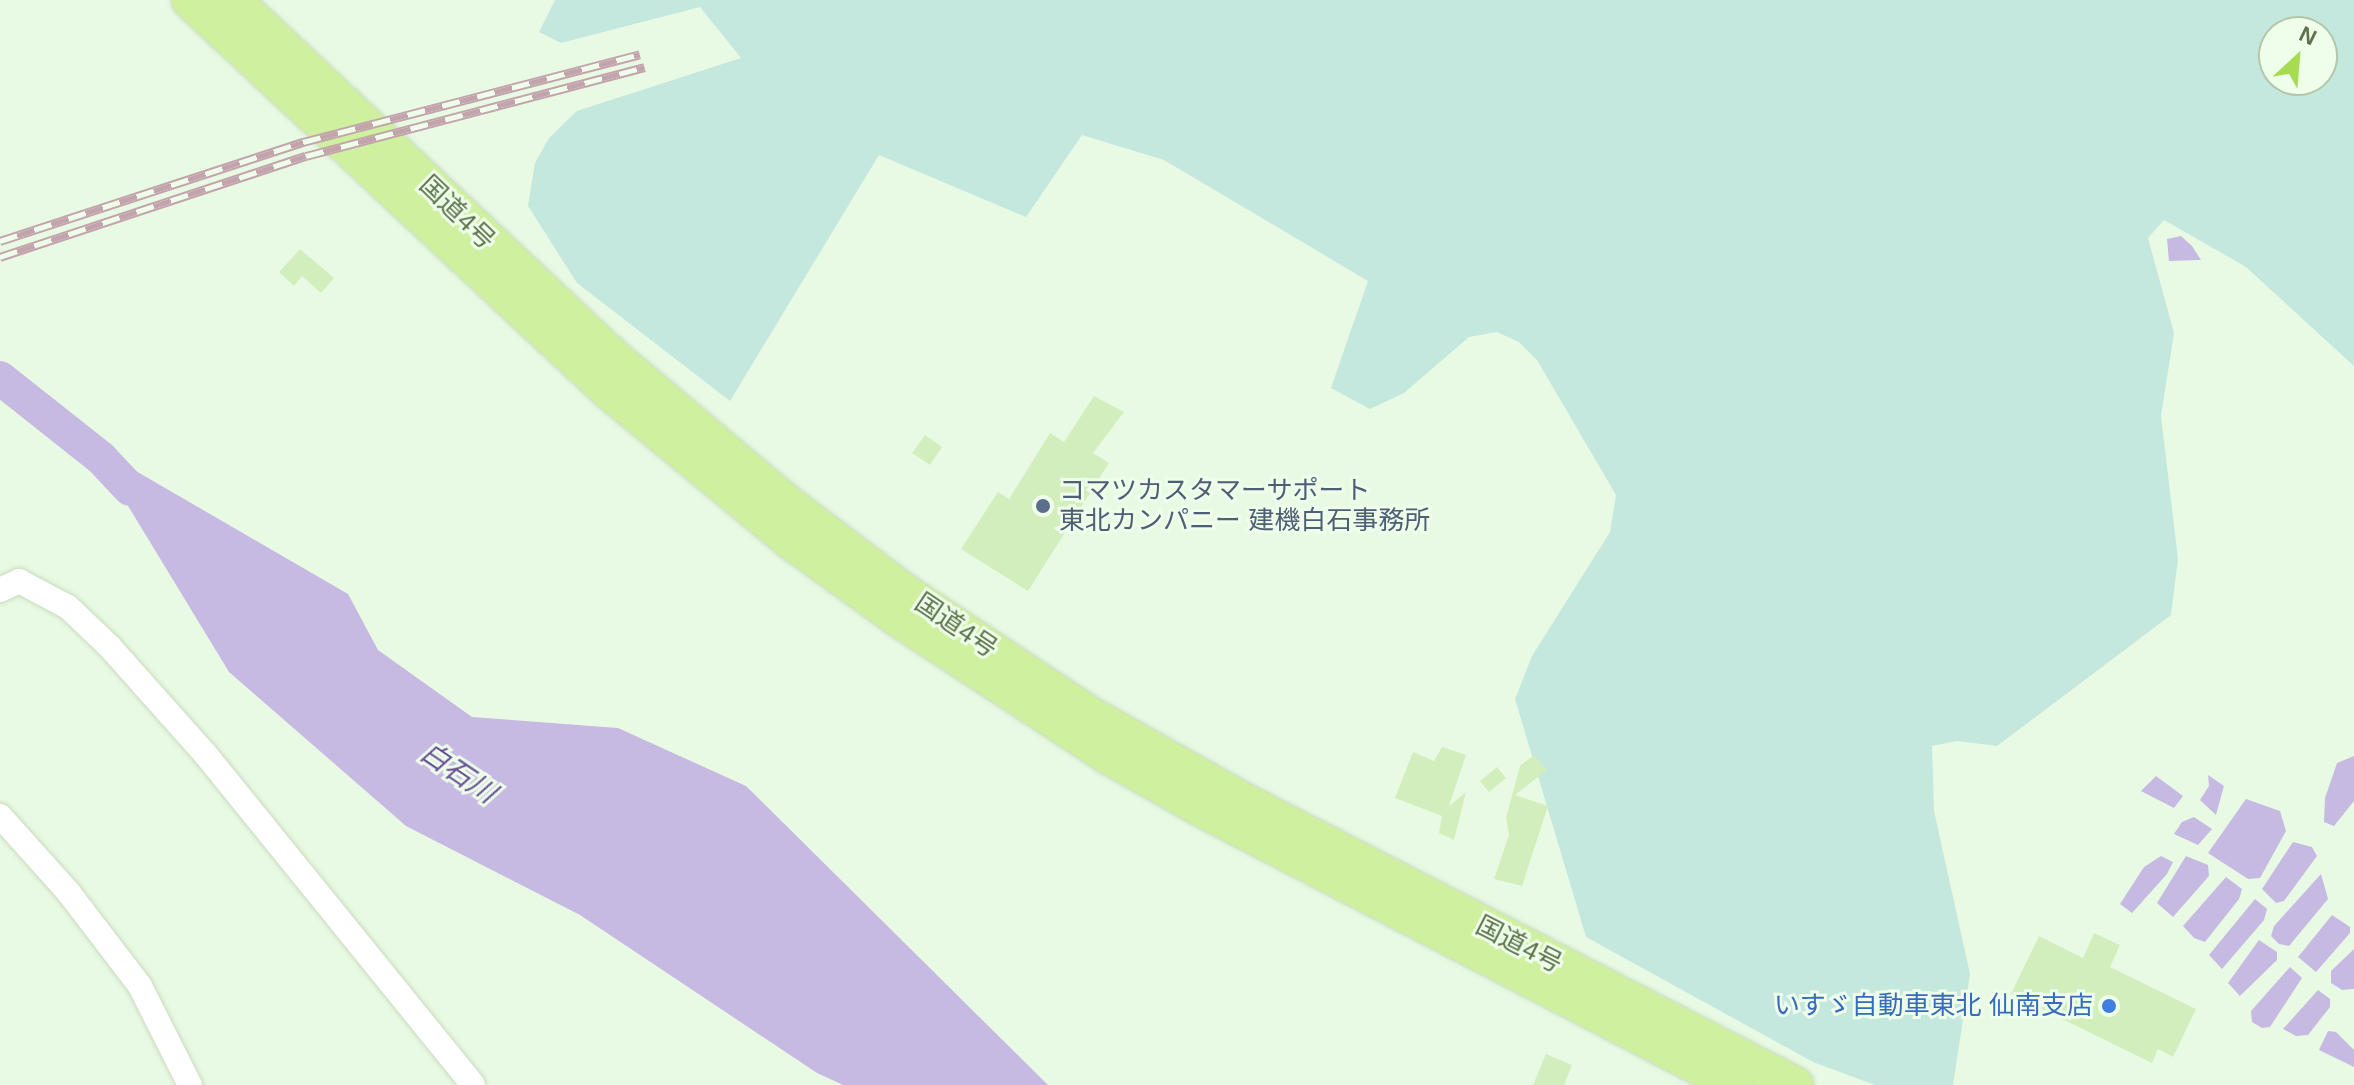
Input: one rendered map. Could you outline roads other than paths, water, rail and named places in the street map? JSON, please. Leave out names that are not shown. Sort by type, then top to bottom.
[{"type":"highway","name":"国道4号","points":[[190,0],[608,390],[791,541],[898,618],[1107,755],[1201,808],[1735,1085]]},
{"type":"highway","name":"国道4号","points":[[233,0],[612,356],[784,501],[907,594],[1088,714],[1243,801],[1795,1085]]},
{"type":"street","points":[[0,590],[19,581],[68,607],[109,646],[206,755],[473,1085]]},
{"type":"street","points":[[0,816],[69,893],[140,986],[190,1085]]},
{"type":"water","points":[[2181,236],[2201,260],[2169,261],[2167,239]]},
{"type":"water","points":[[91,445],[348,594],[378,650],[472,717],[618,728],[746,786],[1048,1085],[843,1085],[817,1073],[580,915],[406,826],[229,672]]},
{"type":"water","points":[[2354,756],[2354,801],[2334,826],[2324,822],[2325,798],[2337,763]]},
{"type":"water","points":[[2208,775],[2224,786],[2216,815],[2200,800],[2209,786]]},
{"type":"water","points":[[2156,776],[2183,796],[2174,808],[2141,791]]},
{"type":"water","points":[[2246,799],[2280,811],[2286,831],[2260,878],[2248,879],[2208,853]]},
{"type":"water","points":[[2194,817],[2212,829],[2198,845],[2174,834],[2182,822]]},
{"type":"water","points":[[2293,842],[2312,847],[2317,856],[2284,901],[2276,903],[2262,889]]},
{"type":"water","points":[[2161,856],[2173,862],[2167,874],[2132,913],[2120,904],[2144,867]]},
{"type":"water","points":[[2186,856],[2208,865],[2209,876],[2173,917],[2157,903]]},
{"type":"water","points":[[2321,874],[2328,899],[2289,946],[2279,944],[2271,936],[2274,926]]},
{"type":"water","points":[[2226,877],[2242,889],[2239,899],[2205,942],[2194,938],[2183,926]]},
{"type":"water","points":[[2255,899],[2267,909],[2264,920],[2222,969],[2209,955]]},
{"type":"water","points":[[2332,915],[2350,927],[2350,933],[2316,972],[2298,957]]},
{"type":"water","points":[[2259,940],[2277,952],[2277,960],[2240,996],[2228,983]]},
{"type":"water","points":[[2354,949],[2354,989],[2342,990],[2331,983],[2331,971]]},
{"type":"water","points":[[2290,967],[2302,978],[2270,1027],[2262,1028],[2252,1022],[2251,1011]]},
{"type":"water","points":[[2318,990],[2330,999],[2330,1007],[2308,1035],[2296,1036],[2283,1029]]},
{"type":"water","points":[[2328,1031],[2336,1032],[2354,1050],[2354,1067],[2319,1050]]},
{"type":"waterway","name":"白石川","points":[[0,378],[101,458],[130,489]]},
{"type":"railway","points":[[0,241],[303,142],[640,54]]},
{"type":"railway","points":[[0,257],[306,156],[645,67]]},
{"type":"place","name":"コマツカスタマーサポート 東北カンパニー 建機白石事務所","points":[[1043,506]]},
{"type":"place","name":"いすゞ自動車東北 仙南支店","points":[[2109,1006]]}]
